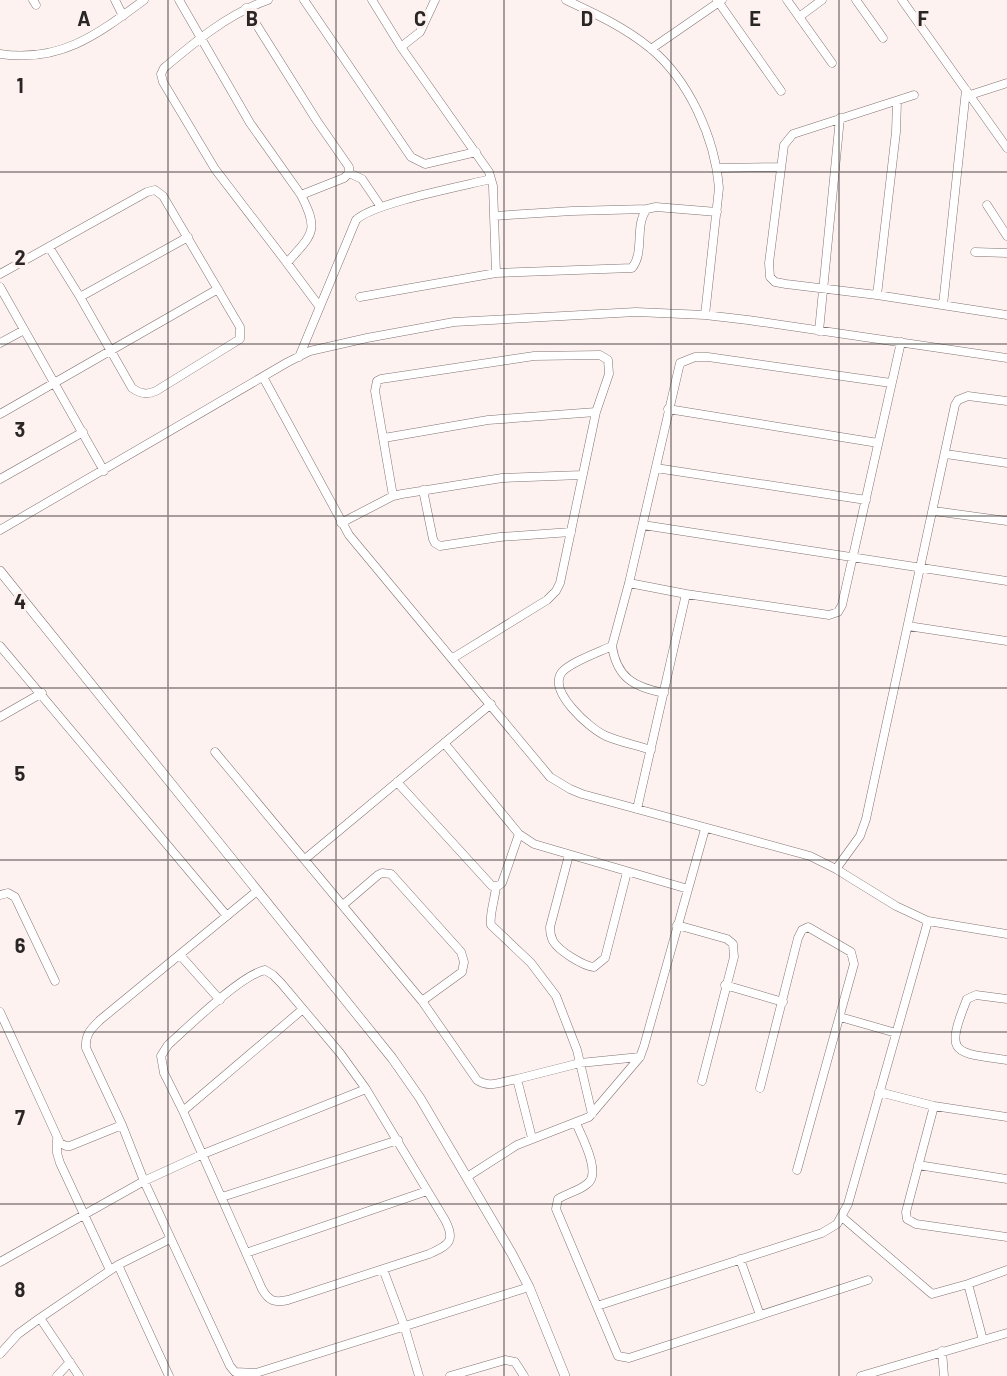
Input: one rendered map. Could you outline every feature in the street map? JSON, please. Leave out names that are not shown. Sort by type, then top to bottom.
[{"type":"street","points":[[115,0],[123,16]]},
{"type":"street","points":[[0,54],[10,56],[45,54],[66,50],[123,16],[144,0]]},
{"type":"street","points":[[179,0],[250,123],[301,195],[311,218],[312,234],[287,263]]},
{"type":"street","points":[[268,0],[246,8],[200,38],[164,68],[161,78],[215,169],[319,306]]},
{"type":"street","points":[[304,0],[411,157],[425,164],[476,152]]},
{"type":"street","points":[[372,0],[401,47],[476,152],[491,179],[496,273]]},
{"type":"street","points":[[401,47],[420,32],[435,0]]},
{"type":"street","points":[[567,0],[605,18],[651,49],[679,80],[693,101],[704,125],[717,168],[717,212],[705,315]]},
{"type":"street","points":[[787,0],[832,63]]},
{"type":"street","points":[[798,17],[822,0]]},
{"type":"street","points":[[856,0],[883,38]]},
{"type":"street","points":[[902,0],[1007,148]]},
{"type":"street","points":[[651,49],[719,1],[781,91]]},
{"type":"street","points":[[246,8],[317,121],[350,167],[349,173],[344,178],[301,195]]},
{"type":"street","points":[[968,92],[1007,83]]},
{"type":"street","points":[[942,305],[968,92]]},
{"type":"street","points":[[914,95],[793,134],[784,145],[769,262],[770,278],[775,282],[786,284],[1007,315]]},
{"type":"street","points":[[877,295],[896,132],[897,101]]},
{"type":"street","points":[[819,331],[840,118]]},
{"type":"street","points":[[717,168],[780,167]]},
{"type":"street","points":[[349,173],[362,179],[381,207]]},
{"type":"street","points":[[299,357],[356,220],[368,211],[381,207],[491,179]]},
{"type":"street","points":[[0,274],[147,192],[155,190],[163,196],[240,327],[240,339],[156,391],[148,394],[141,393],[132,388],[49,247]]},
{"type":"street","points":[[987,205],[1007,236]]},
{"type":"street","points":[[494,216],[656,207],[717,212]]},
{"type":"street","points":[[360,297],[496,273],[632,268],[636,261],[642,218],[647,209]]},
{"type":"street","points":[[80,297],[188,237]]},
{"type":"street","points":[[975,252],[1007,253]]},
{"type":"street","points":[[0,287],[104,471]]},
{"type":"street","points":[[0,414],[218,289]]},
{"type":"street","points":[[0,530],[310,351],[454,322],[601,313],[705,315],[1007,358]]},
{"type":"street","points":[[0,344],[24,330]]},
{"type":"street","points":[[629,583],[686,594],[833,615],[841,608],[901,342]]},
{"type":"street","points":[[393,496],[375,391],[375,386],[381,379],[534,357],[593,354],[604,356],[608,360],[609,374],[596,412],[560,584],[553,595],[453,658]]},
{"type":"street","points":[[664,693],[635,685],[624,676],[618,666],[612,646],[643,525],[680,363],[695,357],[708,357],[891,383]]},
{"type":"street","points":[[264,376],[348,535],[550,777],[582,794],[810,856],[836,869],[896,906],[928,921],[1007,934]]},
{"type":"street","points":[[836,869],[860,836],[866,819],[958,399],[968,396],[1007,401]]},
{"type":"street","points":[[668,409],[878,443]]},
{"type":"street","points":[[384,438],[488,420],[596,412]]},
{"type":"street","points":[[0,479],[82,432]]},
{"type":"street","points":[[946,454],[1007,463]]},
{"type":"street","points":[[656,468],[866,500]]},
{"type":"street","points":[[341,524],[393,496],[502,478],[582,475]]},
{"type":"street","points":[[423,490],[433,539],[440,546],[500,537],[571,532]]},
{"type":"street","points":[[934,511],[1007,521]]},
{"type":"street","points":[[643,525],[1007,581]]},
{"type":"street","points":[[0,571],[256,891],[378,1039],[420,1098],[529,1287],[564,1376]]},
{"type":"street","points":[[637,809],[686,594]]},
{"type":"street","points":[[908,626],[1007,641]]},
{"type":"street","points":[[612,646],[561,673],[559,687],[561,693],[587,723],[600,733],[651,750]]},
{"type":"street","points":[[1,649],[42,693],[227,916]]},
{"type":"street","points":[[0,717],[42,693]]},
{"type":"street","points":[[305,859],[491,704]]},
{"type":"street","points":[[445,744],[519,834],[534,844],[688,889]]},
{"type":"street","points":[[215,752],[422,1001],[477,1080],[490,1085],[580,1063],[639,1057]]},
{"type":"street","points":[[398,782],[485,881],[496,887]]},
{"type":"street","points":[[467,1177],[505,1152],[532,1138],[576,1123],[592,1114],[639,1057],[705,829]]},
{"type":"street","points":[[519,834],[502,883],[496,887],[490,918],[491,925],[531,963],[556,996],[572,1032],[592,1114]]},
{"type":"street","points":[[569,855],[550,934],[560,948],[584,965],[594,967],[605,958],[627,872]]},
{"type":"street","points":[[343,905],[378,875],[391,874],[461,952],[464,962],[462,972],[422,1001]]},
{"type":"street","points":[[256,891],[100,1020],[86,1035],[86,1048],[122,1125],[170,1239],[230,1366],[235,1372],[256,1373],[529,1287]]},
{"type":"street","points":[[0,895],[8,893],[15,897],[55,981]]},
{"type":"street","points":[[597,1306],[822,1233],[837,1224],[842,1217],[928,921]]},
{"type":"street","points":[[677,925],[730,941],[734,948],[734,957],[702,1081]]},
{"type":"street","points":[[760,1088],[798,938],[802,930],[808,927],[848,950],[854,957],[854,968],[797,1170]]},
{"type":"street","points":[[180,955],[220,1000]]},
{"type":"street","points":[[265,970],[278,980],[303,1009],[340,1053],[366,1089],[449,1228],[450,1240],[437,1250],[383,1269],[273,1302],[261,1289],[203,1154],[164,1073],[161,1056],[168,1045],[220,1000],[251,975],[265,970]]},
{"type":"street","points":[[725,985],[783,1002]]},
{"type":"street","points":[[1007,999],[976,995],[967,999],[955,1038],[957,1047],[963,1053],[1007,1060]]},
{"type":"street","points":[[183,1111],[303,1009]]},
{"type":"street","points":[[0,1012],[57,1140],[57,1154],[84,1214],[169,1376]]},
{"type":"street","points":[[840,1017],[896,1033]]},
{"type":"street","points":[[517,1079],[532,1138]]},
{"type":"street","points":[[0,1262],[144,1181],[203,1154],[366,1089]]},
{"type":"street","points":[[879,1092],[934,1106],[1007,1117]]},
{"type":"street","points":[[934,1106],[906,1212],[909,1221],[916,1224],[1007,1237]]},
{"type":"street","points":[[576,1123],[593,1166],[593,1176],[588,1184],[558,1199],[555,1205],[557,1215],[597,1306],[614,1352],[618,1356],[624,1358],[868,1280]]},
{"type":"street","points":[[57,1140],[63,1145],[70,1146],[122,1125]]},
{"type":"street","points":[[222,1197],[398,1140]]},
{"type":"street","points":[[918,1165],[1007,1179]]},
{"type":"street","points":[[246,1252],[427,1191]]},
{"type":"street","points":[[842,1217],[930,1293],[940,1293],[1007,1270]]},
{"type":"street","points":[[0,1354],[18,1334],[40,1318],[114,1268],[170,1239]]},
{"type":"street","points":[[740,1259],[760,1316]]},
{"type":"street","points":[[383,1269],[404,1325],[419,1376]]},
{"type":"street","points":[[968,1284],[983,1340]]},
{"type":"street","points":[[40,1318],[79,1376]]},
{"type":"street","points":[[861,1376],[1007,1333]]},
{"type":"street","points":[[942,1351],[944,1376]]},
{"type":"street","points":[[450,1376],[505,1360],[515,1362],[524,1376]]},
{"type":"street","points":[[57,1376],[70,1362]]}]
